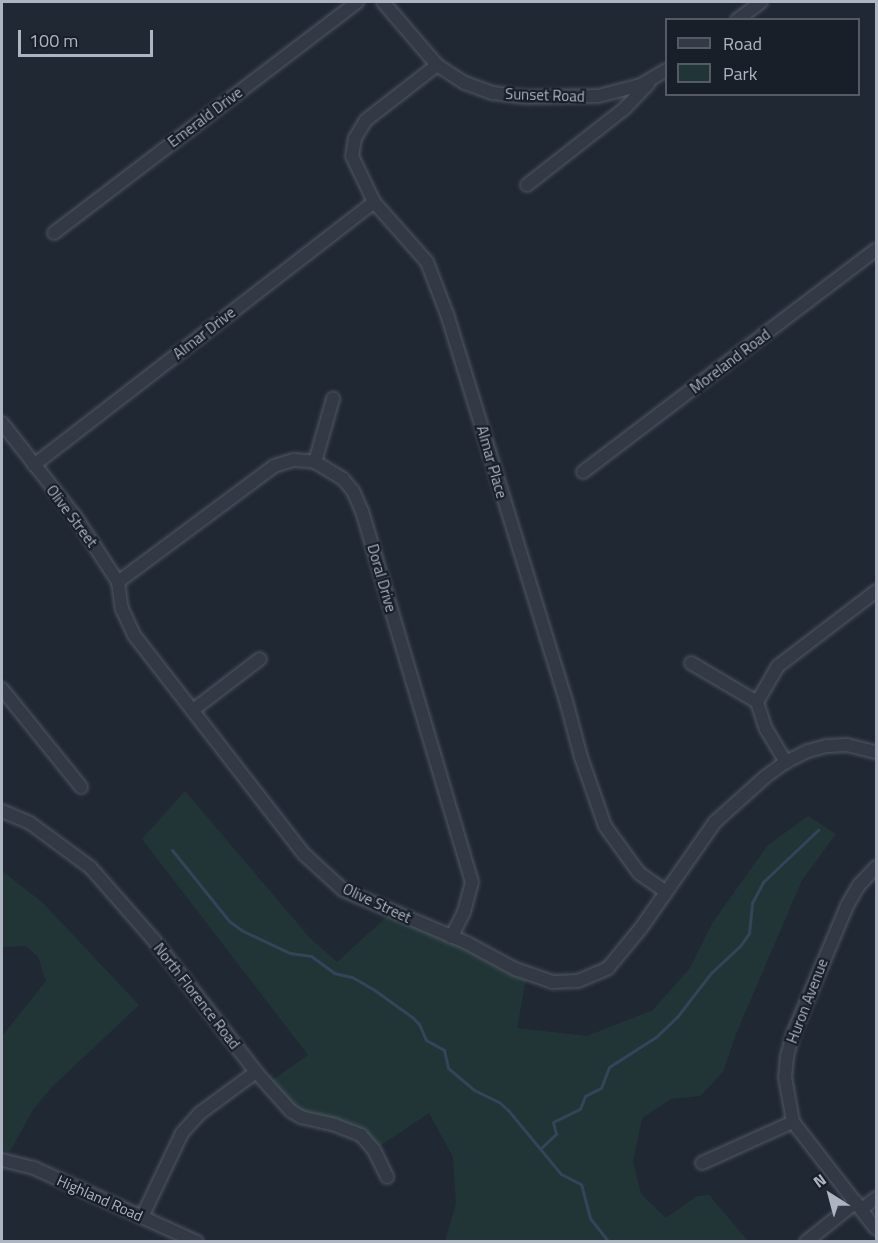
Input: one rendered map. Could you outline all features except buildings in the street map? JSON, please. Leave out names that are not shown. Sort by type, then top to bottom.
[{"type":"street","name":"Emerald Drive","points":[[54,233],[357,2]]},
{"type":"street","name":"Sunset Road","points":[[383,2],[438,65],[479,89],[528,97],[598,96],[628,90],[665,71]]},
{"type":"street","points":[[740,18],[761,2]]},
{"type":"street","name":"Almar Place","points":[[438,65],[366,120],[355,138],[352,156],[374,202],[427,262],[447,314],[565,697],[587,777],[605,826],[639,873],[665,891]]},
{"type":"street","points":[[527,185],[624,109],[652,79]]},
{"type":"street","name":"Almar Drive","points":[[34,465],[374,202]]},
{"type":"street","name":"Moreland Road","points":[[583,472],[876,250]]},
{"type":"street","points":[[118,582],[274,466],[294,460],[315,462],[333,399]]},
{"type":"street","name":"Olive Street","points":[[2,423],[75,516],[118,582],[122,609],[134,635],[304,854],[343,890],[497,957],[514,969],[552,982],[578,981],[608,968],[641,928],[715,822],[786,762],[808,751],[827,746],[847,745],[876,752]]},
{"type":"street","name":"Doral Drive","points":[[315,462],[343,478],[353,491],[362,511],[472,882],[464,912],[451,936]]},
{"type":"street","points":[[757,702],[778,666],[876,591]]},
{"type":"street","points":[[193,711],[260,659]]},
{"type":"street","points":[[691,663],[757,702],[766,729],[786,762]]},
{"type":"street","points":[[2,689],[81,787]]},
{"type":"street","name":"North Florence Road","points":[[2,811],[30,823],[90,867],[153,939],[256,1072],[291,1111],[301,1117],[335,1125],[361,1135],[374,1150],[387,1177]]},
{"type":"street","name":"Huron Avenue","points":[[876,867],[859,885],[847,906],[793,1034],[787,1056],[785,1077],[793,1122],[876,1229]]},
{"type":"street","points":[[142,1217],[182,1133],[200,1113],[256,1072]]},
{"type":"street","points":[[702,1163],[793,1122]]},
{"type":"street","name":"Highland Road","points":[[2,1160],[34,1168],[197,1242]]},
{"type":"street","points":[[806,1242],[859,1206],[876,1198]]},
{"type":"green space","points":[[185,791],[309,937],[337,962],[393,911],[527,973],[517,1028],[587,1036],[653,1010],[690,968],[713,922],[768,845],[808,816],[836,834],[802,880],[736,1034],[723,1072],[700,1096],[671,1099],[642,1118],[633,1162],[641,1194],[666,1218],[697,1196],[709,1195],[748,1241],[445,1241],[456,1204],[453,1157],[429,1113],[374,1150],[367,1141],[301,1117],[267,1084],[308,1055],[142,839]]},
{"type":"green space","points":[[2,871],[42,902],[139,1005],[52,1087],[34,1108],[10,1151],[2,1150],[2,1036],[46,981],[38,957],[26,946],[2,947]]},
{"type":"waterway","points":[[541,1148],[556,1134],[553,1122],[580,1109],[585,1096],[601,1088],[609,1067],[656,1037],[677,1017],[711,973],[740,946],[749,933],[752,903],[763,882],[818,830]]},
{"type":"waterway","points":[[172,850],[229,921],[243,931],[290,953],[311,956],[334,973],[352,977],[373,989],[412,1017],[419,1024],[426,1040],[444,1050],[448,1068],[474,1090],[499,1102],[561,1174],[581,1184],[590,1218],[609,1242]]}]
